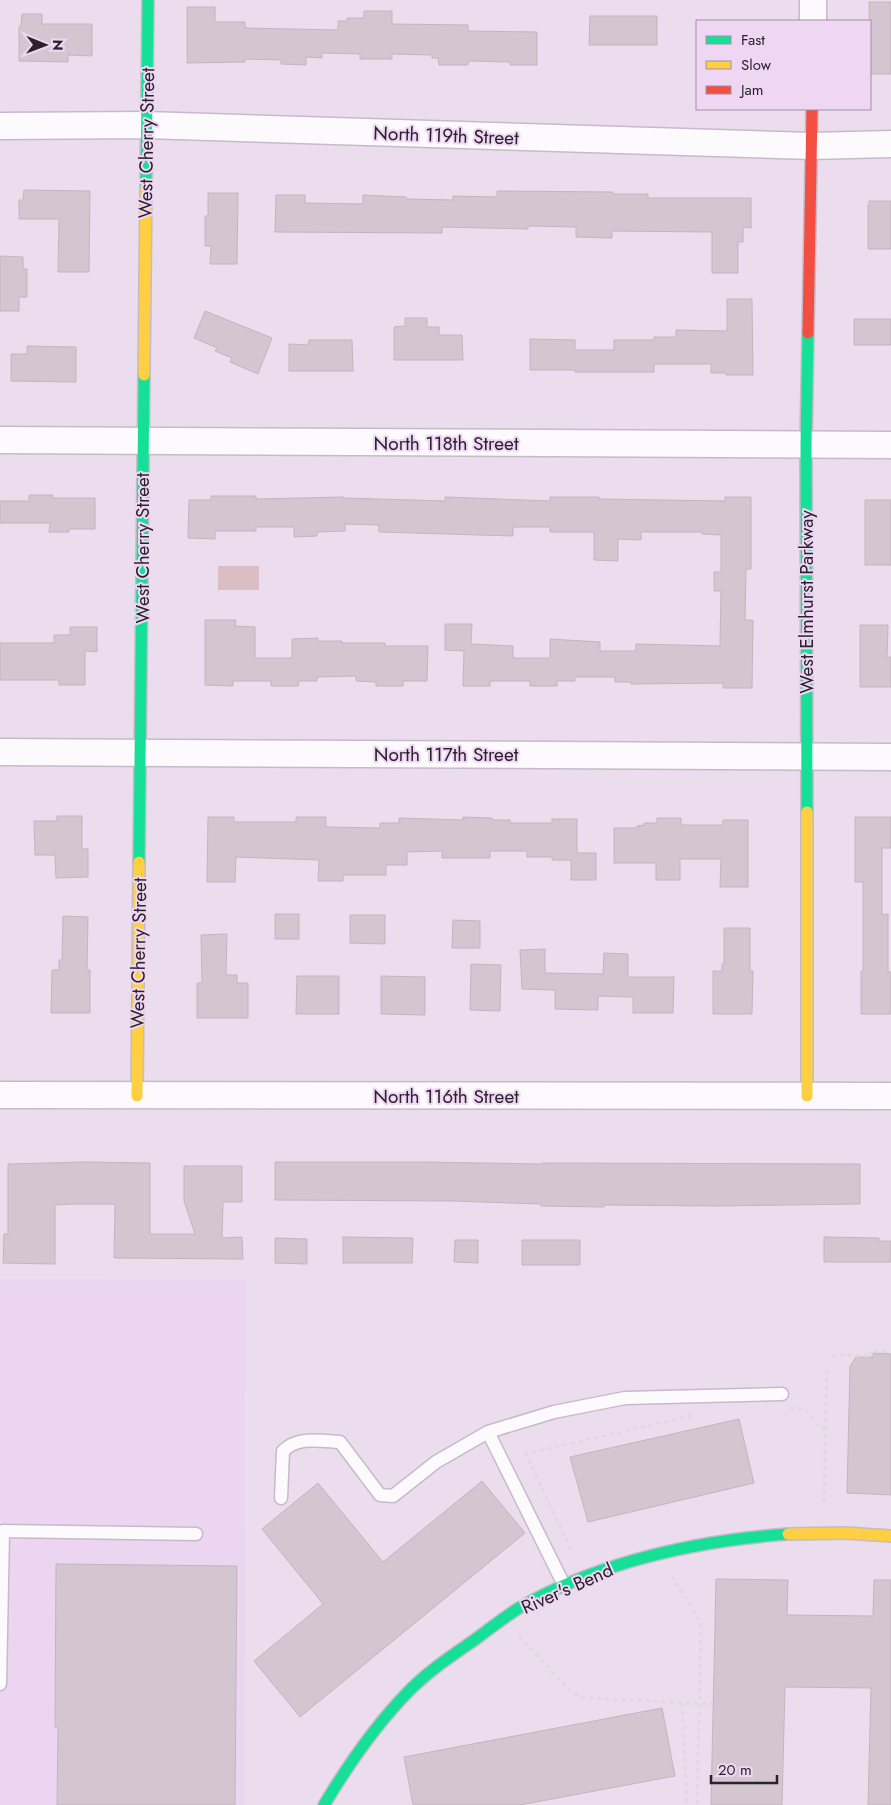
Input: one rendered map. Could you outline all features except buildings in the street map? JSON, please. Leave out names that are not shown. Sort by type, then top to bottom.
[{"type":"street","name":"West Cherry Street","points":[[137,1096],[148,0]]},
{"type":"street","points":[[813,0],[813,20]]},
{"type":"street","name":"West Elmhurst Parkway","points":[[807,1096],[806,445],[812,110]]},
{"type":"street","name":"North 119th Street","points":[[0,126],[146,125],[811,146],[891,144]]},
{"type":"street","name":"North 118th Street","points":[[0,440],[891,445]]},
{"type":"street","name":"North 117th Street","points":[[0,752],[891,758]]},
{"type":"street","name":"North 116th Street","points":[[0,1095],[891,1096]]},
{"type":"street","name":"River's Bend","points":[[324,1805],[344,1772],[374,1731],[408,1692],[440,1664],[524,1605],[564,1586],[601,1570],[648,1556],[742,1538],[787,1534],[842,1533],[891,1536]]},
{"type":"lane","points":[[281,1498],[283,1451],[290,1444],[301,1441],[340,1442],[380,1495],[393,1496],[436,1462],[488,1432],[554,1412],[625,1398],[782,1394]]},
{"type":"lane","points":[[488,1432],[564,1586]]},
{"type":"lane","points":[[0,1684],[3,1531],[196,1534]]},
{"type":"path","points":[[832,1356],[871,1356],[871,1351],[891,1352]]},
{"type":"path","points":[[824,1502],[827,1369]]},
{"type":"path","points":[[786,1409],[804,1409],[810,1414],[817,1425],[825,1428]]},
{"type":"path","points":[[571,1550],[526,1454],[702,1413]]},
{"type":"path","points":[[668,1572],[701,1624],[697,1805]]},
{"type":"path","points":[[504,1619],[568,1689],[579,1696],[586,1698],[713,1704]]},
{"type":"path","points":[[682,1702],[687,1805]]},
{"type":"shaded area","points":[[218,566],[259,566],[259,590],[218,590]]},
{"type":"shaded area","points":[[0,1279],[245,1280],[244,1805],[0,1805]]},
{"type":"traffic: fast","points":[[146,187],[148,0]]},
{"type":"traffic: fast","points":[[807,812],[806,445],[808,333]]},
{"type":"traffic: fast","points":[[139,862],[144,375]]},
{"type":"traffic: fast","points":[[324,1805],[362,1746],[407,1693],[439,1665],[519,1608],[583,1578],[649,1556],[718,1542],[788,1534]]},
{"type":"traffic: slow","points":[[144,375],[146,187]]},
{"type":"traffic: slow","points":[[807,812],[807,1096]]},
{"type":"traffic: slow","points":[[137,1096],[139,862]]},
{"type":"traffic: slow","points":[[788,1534],[846,1533],[891,1536]]},
{"type":"traffic: jam","points":[[808,333],[812,110]]}]
